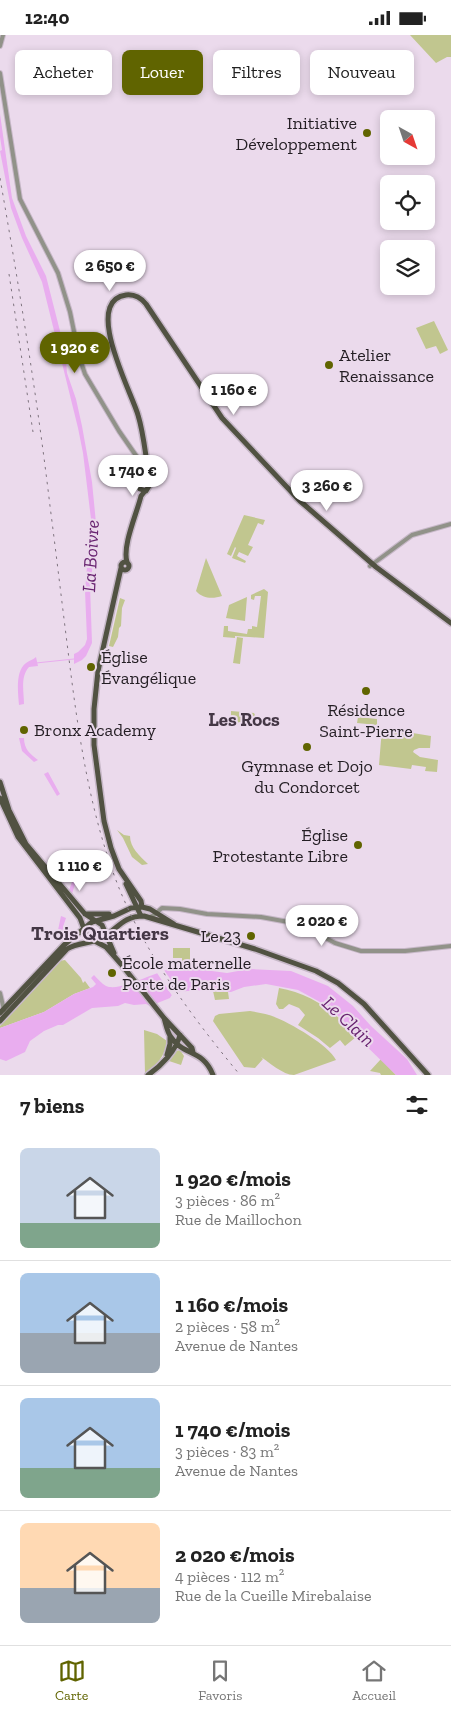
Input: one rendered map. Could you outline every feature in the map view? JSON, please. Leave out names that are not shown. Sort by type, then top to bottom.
[{"type":"main road","points":[[428,1075],[364,1004],[338,983],[316,971],[255,949],[149,917],[140,910],[114,856],[104,821],[93,734],[94,709],[98,671],[124,566],[131,532],[132,516],[146,467],[145,449],[139,417],[112,346],[108,329],[108,317],[112,305],[118,298],[126,295],[135,296],[146,304],[222,418],[300,501],[367,559],[371,565],[451,623]]},
{"type":"main road","points":[[0,782],[9,811],[26,844],[85,914],[102,925],[110,945],[121,964]]},
{"type":"main road","points":[[0,798],[18,837],[80,918],[86,935],[93,941],[106,947],[193,1052]]},
{"type":"main road","points":[[3,1014],[66,950],[78,943],[93,941],[107,934],[122,921],[140,910],[141,901],[122,874]]},
{"type":"main road","points":[[131,909],[132,896]]},
{"type":"main road","points":[[3,1014],[64,945],[83,928],[96,920],[131,909],[156,913],[176,926]]},
{"type":"main road","points":[[85,914],[118,914]]},
{"type":"main road","points":[[164,1018],[170,1036],[170,1044],[165,1060]]},
{"type":"main road","points":[[148,1075],[165,1060],[177,1043],[180,1035]]},
{"type":"main road","points":[[170,1036],[183,1049],[193,1052],[205,1061],[213,1075]]},
{"type":"street","points":[[0,46],[2,35]]},
{"type":"street","points":[[0,73],[20,199],[58,273],[85,373],[119,431],[136,455],[138,467],[136,477],[142,485]]},
{"type":"street","points":[[0,87],[6,109]]},
{"type":"street","points":[[371,565],[412,535],[451,524]]},
{"type":"street","points":[[149,917],[161,908],[176,908],[207,914],[261,917],[294,923],[335,943],[361,951],[409,951],[451,946]]},
{"type":"street","points":[[0,993],[3,1014]]},
{"type":"green space","points":[[410,35],[451,35],[451,57],[436,63]]},
{"type":"green space","points":[[434,321],[448,350],[440,354],[436,346],[426,349],[416,328]]},
{"type":"green space","points":[[244,515],[265,520],[263,525],[258,523],[248,545],[253,547],[248,556],[239,552],[237,556],[246,561],[245,563],[232,558],[235,547],[231,556],[227,554]]},
{"type":"green space","points":[[206,558],[222,596],[208,598],[196,591]]},
{"type":"green space","points":[[264,589],[268,592],[264,638],[223,637],[224,626],[228,626],[228,631],[247,634],[248,629],[252,629],[252,626],[257,627],[261,596],[255,596],[254,600],[251,599],[251,595]]},
{"type":"green space","points":[[247,597],[245,621],[226,618],[229,605]]},
{"type":"green space","points":[[120,598],[125,600],[122,608],[121,626],[113,647],[109,646]]},
{"type":"green space","points":[[237,637],[243,638],[240,664],[233,663]]},
{"type":"green space","points":[[231,711],[254,713],[255,722],[252,720],[235,723],[236,726],[232,726]]},
{"type":"green space","points":[[358,717],[377,719],[377,725],[357,723]]},
{"type":"green space","points":[[382,728],[431,736],[430,748],[419,748],[413,752],[420,757],[438,760],[437,772],[425,771],[426,767],[412,765],[411,769],[379,765]]},
{"type":"green space","points":[[117,830],[124,835],[130,836],[134,848],[148,864],[142,865],[132,857]]},
{"type":"green space","points":[[173,948],[190,948],[190,967],[182,966],[182,958],[173,958]]},
{"type":"green space","points":[[65,960],[81,978],[83,983],[85,981],[90,988],[74,994],[44,1012],[0,1028],[59,961]]},
{"type":"green space","points":[[279,988],[301,994],[322,1005],[341,1019],[356,1037],[345,1046],[340,1040],[330,1048],[298,1025],[305,1015],[299,1008],[289,1004],[283,1009],[279,1009],[276,1004]]},
{"type":"green space","points":[[213,991],[228,992],[229,999],[215,1000]]},
{"type":"green space","points":[[250,1011],[269,1015],[296,1027],[325,1047],[336,1060],[294,1075],[281,1071],[261,1057],[263,1059],[255,1068],[244,1067],[213,1021],[215,1016],[219,1014]]},
{"type":"green space","points":[[144,1030],[157,1034],[167,1041],[160,1060],[145,1074]]},
{"type":"green space","points":[[180,1050],[184,1056],[181,1065],[169,1061],[176,1051]]},
{"type":"green space","points":[[381,1059],[396,1075],[381,1075],[380,1073],[370,1071]]},
{"type":"water","name":"La Boivre","points":[[0,114],[12,198],[26,236],[46,276],[60,331],[67,373],[76,399],[92,482],[96,523],[90,586],[92,643],[86,656],[74,664],[74,654],[85,645],[87,639],[85,591],[91,519],[83,453],[42,282],[11,208],[0,151],[2,150]]},
{"type":"water","points":[[36,657],[38,666],[29,667],[24,675],[24,704],[19,705],[18,683],[20,671],[26,663]]},
{"type":"water","points":[[19,738],[24,738],[28,751],[38,760],[34,762],[22,751]]},
{"type":"water","points":[[48,772],[60,794],[57,796],[44,774]]},
{"type":"water","points":[[81,853],[84,855],[72,894],[69,890],[80,861]]},
{"type":"water","points":[[61,916],[66,918],[63,927],[64,935],[57,935]]},
{"type":"water","name":"Le Clain","points":[[182,967],[227,973],[249,969],[291,971],[328,986],[353,1006],[371,1026],[407,1059],[417,1075],[396,1075],[356,1036],[331,1008],[298,990],[266,984],[244,987],[231,992],[194,990],[177,992],[170,998],[150,1006],[146,1004],[134,1005],[125,1003],[118,1006],[92,1008],[63,1025],[58,1025],[44,1031],[30,1041],[25,1052],[6,1061],[0,1059],[0,1028],[44,1012],[74,994],[93,987],[96,984],[91,978],[94,975],[104,985],[113,987],[122,986],[164,971]]},
{"type":"pier","points":[[164,968],[180,993],[173,997],[157,973]]},
{"type":"waterway","name":"La Boivre","points":[[36,663],[74,659]]},
{"type":"railway","points":[[0,178],[39,424],[77,715],[96,815],[119,888],[143,938],[188,1009],[240,1075]]},
{"type":"railway","points":[[9,274],[33,432]]},
{"type":"place","name":"Initiative Développement","points":[[367,133]]},
{"type":"place","name":"Atelier Renaissance","points":[[329,365]]},
{"type":"place","name":"Église Évangélique","points":[[91,667]]},
{"type":"place","name":"Résidence Saint-Pierre","points":[[366,691]]},
{"type":"place","name":"Bronx Academy","points":[[24,730]]},
{"type":"place","name":"Gymnase et Dojo du Condorcet","points":[[307,747]]},
{"type":"place","name":"Église Protestante Libre","points":[[358,845]]},
{"type":"place","name":"Le 23","points":[[251,936]]},
{"type":"place","name":"École maternelle Porte de Paris","points":[[112,973]]},
{"type":"district","name":"Les Rocs","points":[[244,719]]},
{"type":"district","name":"Trois Quartiers","points":[[100,933]]}]
